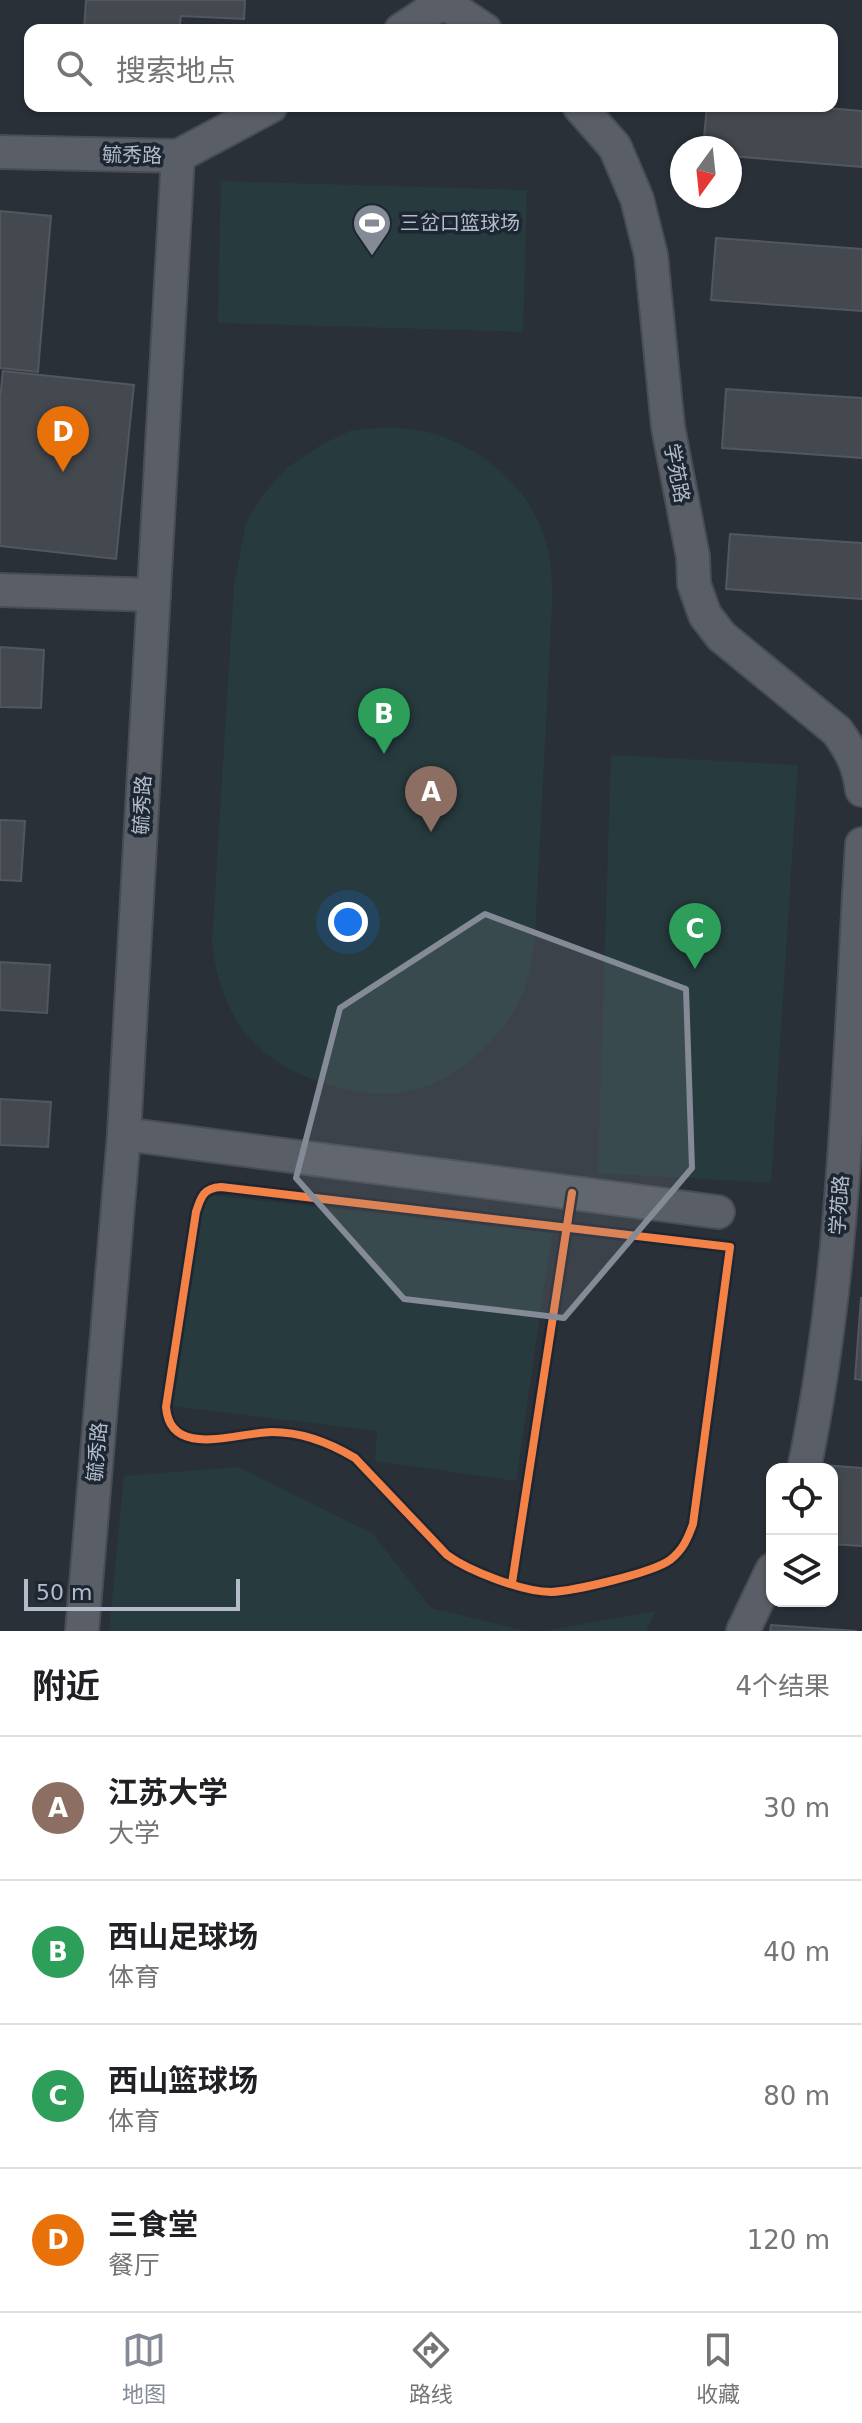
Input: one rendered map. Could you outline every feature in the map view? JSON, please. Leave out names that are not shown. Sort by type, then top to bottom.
[{"type":"lane","points":[[410,24],[441,2],[476,24]]},
{"type":"lane","points":[[178,156],[260,112]]},
{"type":"lane","name":"学苑路","points":[[584,112],[615,147],[637,199],[651,255],[668,427],[693,557],[694,584],[705,615],[721,636],[837,731],[851,751],[861,774]]},
{"type":"lane","name":"毓秀路","points":[[0,152],[178,156],[124,1134],[82,1631]]},
{"type":"lane","points":[[0,590],[154,595]]},
{"type":"lane","name":"学苑路","points":[[805,1463],[816,1412],[839,1228],[862,844]]},
{"type":"lane","points":[[124,1134],[718,1212]]},
{"type":"lane","points":[[743,1631],[766,1583]]},
{"type":"highlighted area","points":[[485,914],[686,989],[692,1168],[564,1318],[404,1299],[296,1178],[340,1008]]},
{"type":"green space","name":"三岔口篮球场","points":[[221,181],[527,190],[523,332],[218,323]]},
{"type":"green space","points":[[393,427],[430,433],[472,450],[518,490],[530,506],[546,542],[551,565],[552,604],[535,936],[525,988],[498,1033],[465,1065],[425,1086],[380,1094],[346,1089],[302,1075],[261,1050],[233,1015],[224,994],[212,944],[234,585],[246,523],[262,496],[288,467],[321,445],[352,430]]},
{"type":"green space","points":[[611,755],[798,765],[771,1183],[598,1173]]},
{"type":"green space","points":[[211,1195],[552,1233],[516,1481],[375,1461],[377,1431],[173,1406],[199,1212],[205,1199]]},
{"type":"green space","points":[[238,1467],[372,1533],[431,1608],[527,1631],[109,1631],[124,1476]]},
{"type":"green space","points":[[656,1611],[646,1631],[544,1631]]},
{"type":"building","points":[[86,0],[245,0],[244,19],[181,16],[180,24],[84,24]]},
{"type":"building","points":[[862,111],[862,167],[742,157],[742,136],[704,136],[706,112]]},
{"type":"building","points":[[0,211],[51,216],[38,372],[0,368]]},
{"type":"building","points":[[716,238],[862,249],[862,311],[711,300]]},
{"type":"building","points":[[3,371],[134,385],[116,559],[0,546],[0,399]]},
{"type":"building","points":[[726,389],[862,398],[862,458],[722,448]]},
{"type":"building","points":[[730,534],[862,543],[862,599],[726,589]]},
{"type":"building","points":[[0,647],[44,650],[41,708],[0,707]]},
{"type":"building","points":[[0,820],[25,821],[21,881],[0,880]]},
{"type":"building","points":[[0,962],[50,965],[47,1013],[0,1010]]},
{"type":"building","points":[[0,1099],[51,1102],[48,1147],[0,1145]]},
{"type":"building","points":[[862,1298],[862,1380],[855,1379]]},
{"type":"building","points":[[838,1466],[862,1468],[862,1546],[838,1544]]},
{"type":"building","points":[[771,1625],[857,1631],[770,1631]]},
{"type":"cycle path","points":[[221,1187],[730,1247],[693,1524],[678,1552],[670,1560],[647,1570],[577,1588],[551,1592],[512,1585],[482,1574],[447,1555],[355,1458],[336,1448],[315,1439],[283,1433],[208,1439],[179,1433],[170,1423],[166,1407],[196,1212],[204,1194],[221,1187]]},
{"type":"cycle path","points":[[512,1583],[572,1193]]},
{"type":"place","name":"三岔口篮球场","points":[[372,257]]},
{"type":"place","name":"三食堂","points":[[63,472]]},
{"type":"place","name":"西山足球场","points":[[384,754]]},
{"type":"place","name":"江苏大学","points":[[431,832]]},
{"type":"place","name":"西山篮球场","points":[[695,969]]}]
